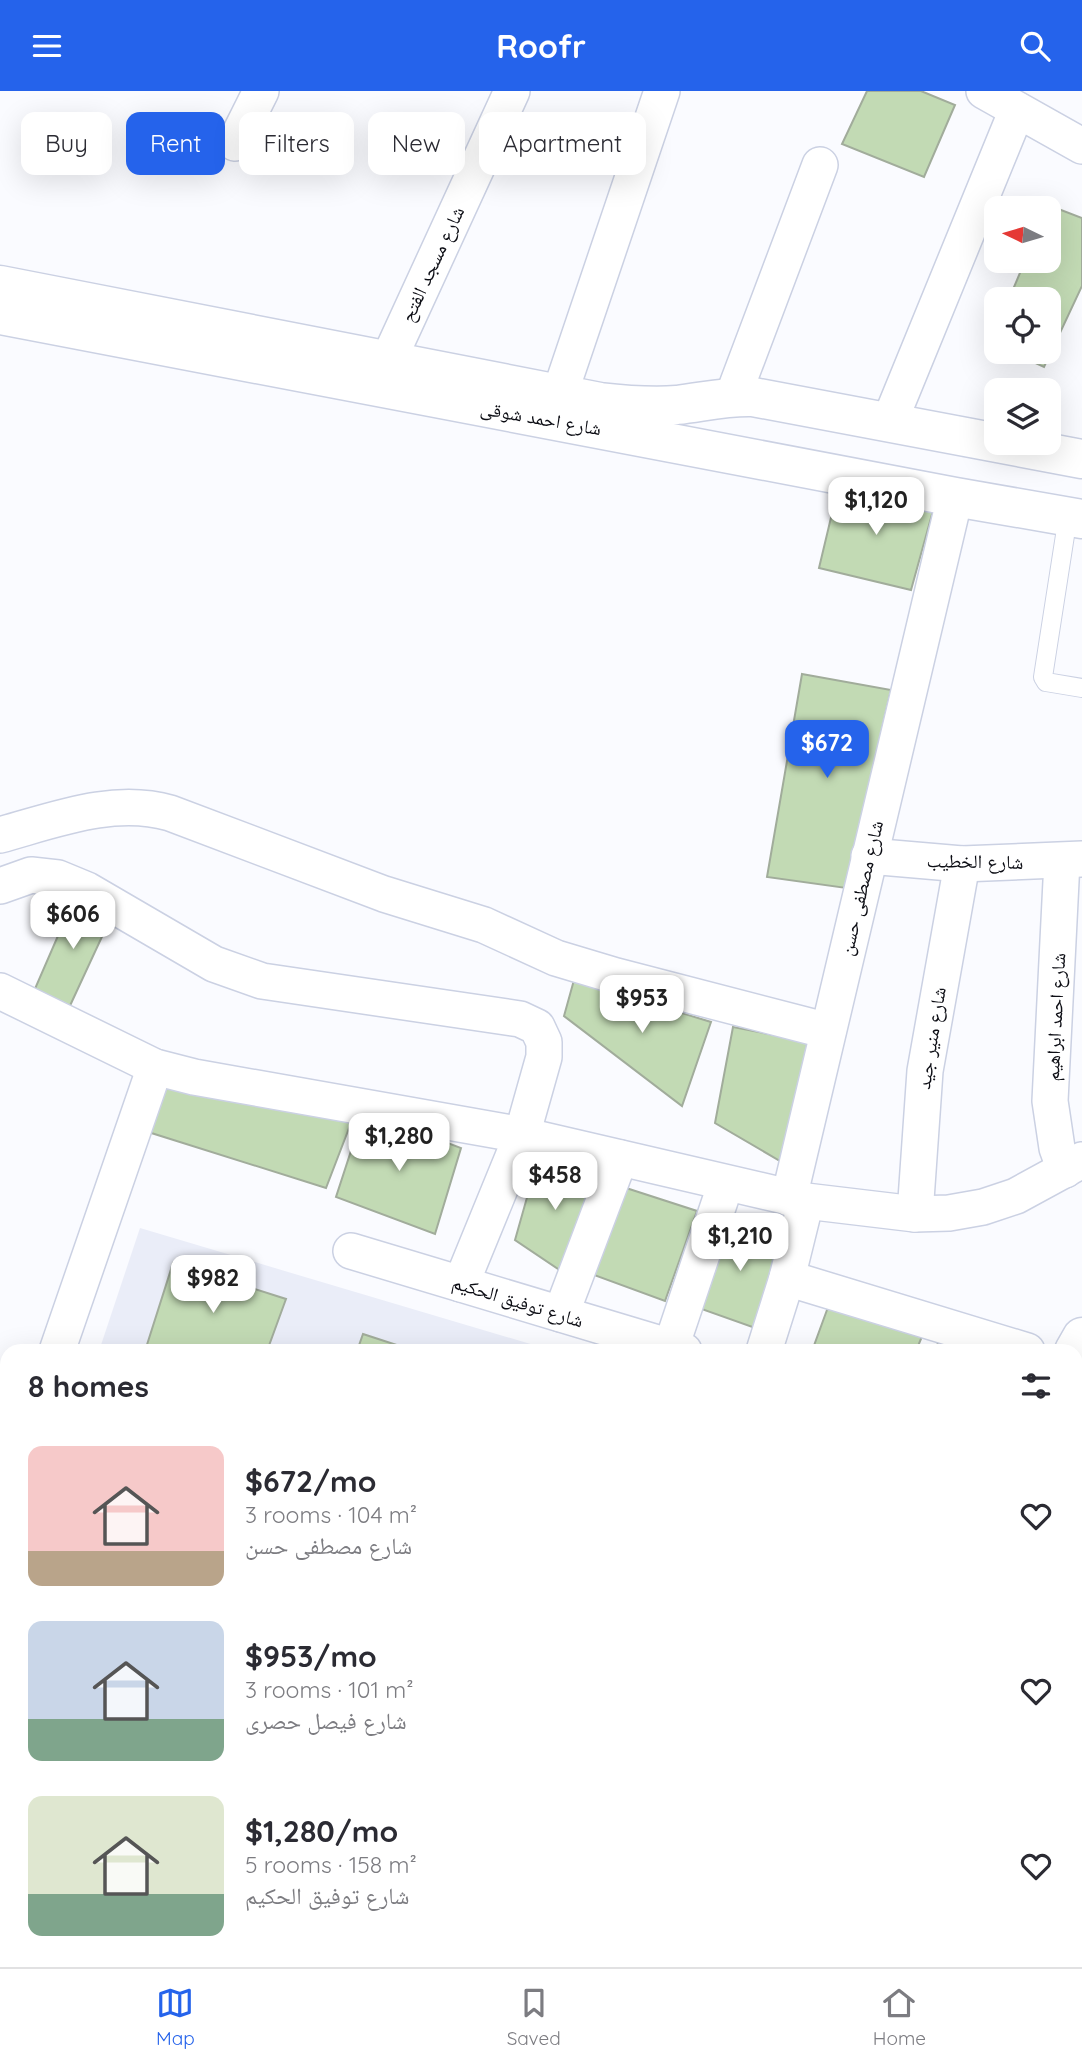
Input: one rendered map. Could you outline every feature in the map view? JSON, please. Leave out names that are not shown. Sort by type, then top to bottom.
[{"type":"main road","name":"شارع احمد شوقى","points":[[0,285],[613,403],[651,406],[733,396],[773,400],[1082,459]]},
{"type":"main road","name":"شارع احمد شوقى","points":[[0,315],[1075,518]]},
{"type":"main road","points":[[762,459],[757,428],[765,408],[773,400]]},
{"type":"street","points":[[235,143],[261,91]]},
{"type":"street","name":"شارع مسجد الفتح","points":[[388,361],[512,91]]},
{"type":"street","points":[[560,393],[662,91]]},
{"type":"street","points":[[984,91],[1082,146]]},
{"type":"street","points":[[889,423],[1017,110]]},
{"type":"street","points":[[733,396],[820,165]]},
{"type":"street","name":"شارع مصطفى حسن","points":[[766,1344],[787,1278],[828,1031],[955,497]]},
{"type":"street","points":[[0,835],[64,817],[116,807],[147,807],[384,894],[484,925],[555,958],[616,977],[828,1031]]},
{"type":"street","name":"شارع الخطيب","points":[[869,856],[962,864],[1072,860]]},
{"type":"street","name":"شارع احمد ابراهيم","points":[[1072,860],[1050,1101],[1057,1148],[1074,1165]]},
{"type":"street","name":"شارع منير جيد","points":[[915,1214],[917,1155],[926,1059],[962,864]]},
{"type":"street","points":[[0,885],[31,874],[58,878],[87,890],[214,964],[262,981],[520,1019],[537,1027],[544,1042],[544,1057],[522,1135],[461,1284]]},
{"type":"street","points":[[0,991],[155,1067],[194,1077],[522,1135],[798,1200],[915,1214],[949,1213],[984,1207],[1016,1196],[1074,1165]]},
{"type":"street","points":[[59,1344],[155,1067]]},
{"type":"street","points":[[561,1314],[620,1159]]},
{"type":"street","points":[[678,1344],[726,1183]]},
{"type":"street","name":"شارع توفيق الحكيم","points":[[351,1251],[660,1344]]},
{"type":"street","points":[[787,1278],[1004,1344]]},
{"type":"lane","points":[[1075,518],[1043,677],[1046,682],[1082,688]]},
{"type":"shaded area","points":[[140,1228],[530,1344],[101,1344]]},
{"type":"building","points":[[867,91],[921,91],[955,105],[924,177],[842,144]]},
{"type":"building","points":[[1061,210],[1082,218],[1082,286],[1061,331],[1061,287],[1014,287],[1020,273],[1061,273]]},
{"type":"building","points":[[839,484],[934,507],[911,590],[819,568]]},
{"type":"building","points":[[802,674],[891,690],[846,888],[767,877]]},
{"type":"building","points":[[77,892],[113,913],[68,1010],[34,991]]},
{"type":"building","points":[[574,980],[711,1022],[682,1106],[564,1016]]},
{"type":"building","points":[[733,1027],[810,1042],[785,1164],[715,1123]]},
{"type":"building","points":[[161,1079],[354,1115],[326,1188],[145,1131]]},
{"type":"building","points":[[364,1111],[461,1148],[435,1234],[336,1197]]},
{"type":"building","points":[[539,1155],[599,1181],[564,1273],[515,1240]]},
{"type":"building","points":[[623,1187],[697,1211],[665,1301],[594,1275]]},
{"type":"building","points":[[721,1217],[789,1241],[758,1329],[693,1306]]},
{"type":"building","points":[[173,1263],[286,1299],[270,1344],[147,1344]]},
{"type":"building","points":[[831,1299],[923,1334],[919,1344],[815,1344]]},
{"type":"building","points":[[942,1332],[975,1344],[938,1344]]},
{"type":"building","points":[[363,1334],[394,1344],[359,1344]]}]
